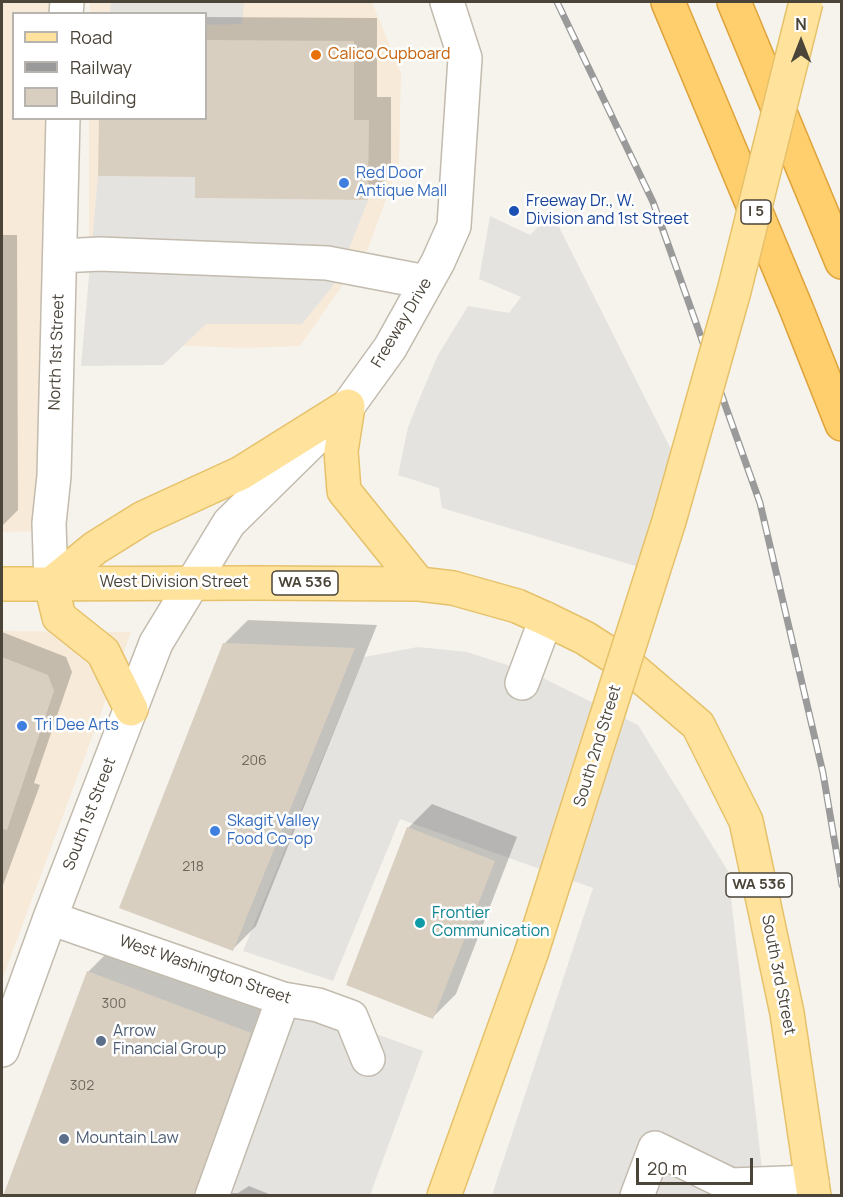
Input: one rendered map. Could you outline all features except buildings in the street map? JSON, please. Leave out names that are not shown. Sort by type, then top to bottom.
[{"type":"highway","name":"I 5","points":[[668,2],[792,297],[842,424]]},
{"type":"highway","points":[[734,2],[842,262]]},
{"type":"main road","name":"South 2nd Street","points":[[444,1196],[531,954],[669,521],[734,291],[806,2]]},
{"type":"main road","points":[[131,709],[104,652],[59,617],[51,584],[95,548],[134,524],[241,472],[348,406]]},
{"type":"main road","points":[[348,406],[341,451],[344,491],[419,584]]},
{"type":"main road","name":"West Division Street","points":[[2,584],[256,582],[419,584]]},
{"type":"main road","name":"South 3rd Street","points":[[419,584],[453,588],[517,606],[585,638],[630,667],[698,725],[746,821],[787,1013],[813,1189]]},
{"type":"street","name":"Freeway Drive","points":[[190,584],[229,523],[348,406],[390,348],[454,226],[465,58],[447,2]]},
{"type":"street","name":"North 1st Street","points":[[51,584],[49,523],[54,476],[63,120]]},
{"type":"street","points":[[60,256],[111,254],[327,263],[426,282]]},
{"type":"street","name":"South 1st Street","points":[[2,1050],[50,918],[156,643],[190,584]]},
{"type":"street","points":[[522,683],[546,619]]},
{"type":"street","name":"West Washington Street","points":[[50,918],[283,999],[318,1005],[351,1017],[368,1059]]},
{"type":"street","points":[[212,1196],[283,999]]},
{"type":"street","points":[[636,1196],[655,1148],[731,1185],[813,1189]]},
{"type":"shaded area","points":[[2,2],[55,2],[55,12],[12,12],[12,120],[54,120],[52,531],[2,532]]},
{"type":"shaded area","points":[[90,2],[372,2],[401,73],[399,163],[368,249],[300,346],[243,348],[89,342],[89,120],[207,120],[207,12],[90,12]]},
{"type":"shaded area","points":[[111,2],[244,2],[242,24],[207,25],[207,12],[110,12]]},
{"type":"shaded area","points":[[98,176],[195,177],[195,198],[368,200],[336,282],[302,324],[206,324],[163,365],[81,366]]},
{"type":"shaded area","points":[[552,213],[692,491],[669,576],[442,508],[439,488],[398,475],[408,427],[423,390],[438,355],[468,306],[509,313],[521,297],[479,279],[490,216],[530,235]]},
{"type":"shaded area","points":[[2,631],[131,632],[2,980]]},
{"type":"shaded area","points":[[418,647],[467,652],[535,674],[638,725],[728,871],[765,1195],[492,1195],[593,888],[400,819],[333,981],[243,951],[364,657]]},
{"type":"shaded area","points":[[286,1001],[423,1051],[370,1195],[230,1196],[216,1190]]},
{"type":"railway","points":[[557,2],[653,202],[760,503],[823,773],[842,885]]},
{"type":"place","name":"Calico Cupboard","points":[[316,55]]},
{"type":"place","name":"Red Door Antique Mall","points":[[344,183]]},
{"type":"place","name":"Freeway Dr., W. Division and 1st Street","points":[[514,211]]},
{"type":"place","name":"Tri Dee Arts","points":[[22,726]]},
{"type":"place","name":"Skagit Valley Food Co-op","points":[[215,831]]},
{"type":"place","name":"Frontier Communication","points":[[420,923]]},
{"type":"place","name":"Arrow Financial Group","points":[[101,1041]]},
{"type":"place","name":"Mountain Law","points":[[64,1139]]}]
